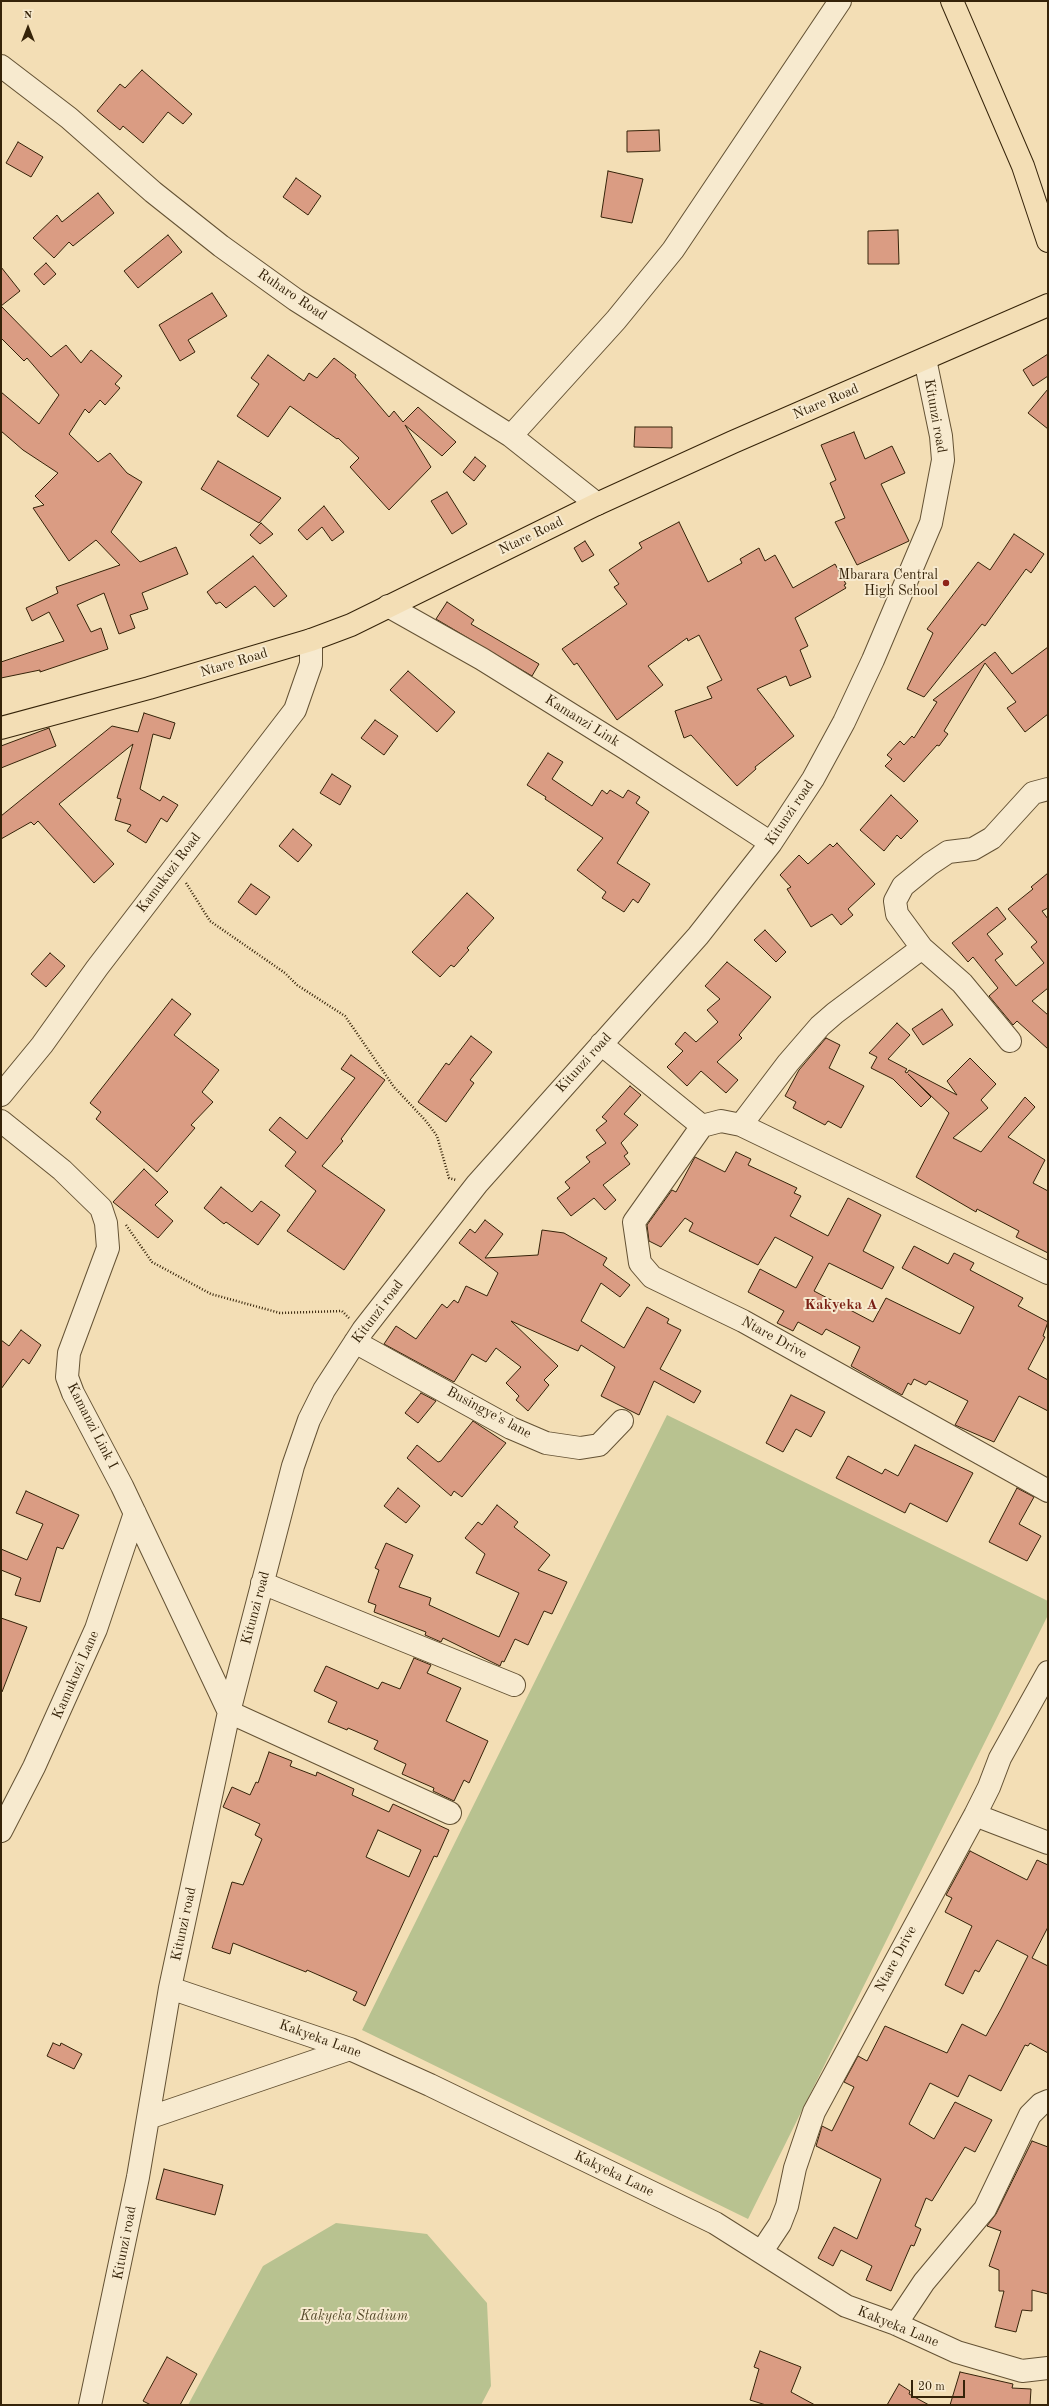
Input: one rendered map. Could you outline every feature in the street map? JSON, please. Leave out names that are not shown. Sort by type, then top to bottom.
[{"type":"main road","points":[[952,1],[1022,166],[1048,241]]},
{"type":"main road","name":"Ntare Road","points":[[1,728],[149,688],[311,640],[351,625],[597,504],[733,442],[1048,305]]},
{"type":"street","points":[[511,436],[616,320],[673,250],[840,1]]},
{"type":"street","name":"Ruharo Road","points":[[1,66],[69,118],[153,192],[221,246],[296,300],[511,436],[597,504]]},
{"type":"street","name":"Kitunzi road","points":[[90,2405],[138,2177],[170,1988],[229,1712],[293,1466],[308,1420],[324,1390],[359,1336],[477,1184],[698,936],[771,844],[813,780],[844,722],[903,592],[931,523],[943,460],[941,436],[925,359]]},
{"type":"street","name":"Kamanzi Link","points":[[388,606],[482,659],[612,740],[771,844]]},
{"type":"street","name":"Kamukuzi Road","points":[[1,1095],[42,1045],[97,968],[295,710],[311,664],[311,640]]},
{"type":"street","points":[[1010,1041],[962,983],[922,948],[897,914],[895,901],[903,886],[948,852],[973,849],[992,838],[1033,792],[1048,789]]},
{"type":"street","points":[[741,1125],[788,1063],[820,1026],[835,1013],[922,948]]},
{"type":"street","points":[[601,1044],[702,1126],[721,1121],[741,1125],[973,1235],[1048,1273]]},
{"type":"street","name":"Kamanzi Link I","points":[[1,1122],[62,1170],[101,1208],[106,1222],[108,1248],[69,1353],[67,1376],[73,1393],[135,1513],[229,1712]]},
{"type":"street","name":"Ntare Drive","points":[[702,1126],[634,1222],[640,1262],[652,1277],[743,1321],[1048,1491]]},
{"type":"street","name":"Busingye's lane","points":[[359,1336],[511,1428],[546,1443],[580,1448],[600,1445],[622,1421]]},
{"type":"street","name":"Kamukuzi Lane","points":[[1,1831],[34,1767],[91,1642],[135,1513]]},
{"type":"street","points":[[262,1583],[514,1685]]},
{"type":"street","name":"Ntare Drive","points":[[762,2251],[780,2224],[787,2206],[795,2168],[814,2112],[975,1815],[989,1787],[1000,1758],[1048,1672]]},
{"type":"street","points":[[229,1712],[450,1813]]},
{"type":"street","points":[[975,1815],[1048,1843]]},
{"type":"street","name":"Kakyeka Lane","points":[[170,1988],[350,2049],[430,2085],[715,2223],[762,2251],[822,2293],[846,2306],[896,2324],[957,2352],[1022,2371],[1048,2368]]},
{"type":"street","points":[[148,2118],[350,2049]]},
{"type":"street","points":[[896,2324],[924,2282],[985,2209],[1021,2131],[1030,2115],[1041,2104],[1048,2101]]},
{"type":"path","points":[[175,866],[210,921],[285,973],[297,985],[345,1016],[394,1088],[426,1121],[437,1136],[449,1178],[477,1184]]},
{"type":"path","points":[[101,1208],[118,1213],[152,1262],[211,1294],[280,1313],[342,1311],[359,1336]]},
{"type":"green space","points":[[667,1415],[1048,1601],[1048,1615],[748,2219],[362,2030]]},
{"type":"green space","name":"Kakyeka Stadium","points":[[336,2223],[427,2234],[487,2303],[491,2386],[481,2405],[188,2405],[263,2266]]},
{"type":"building","points":[[142,70],[192,114],[183,124],[168,112],[143,143],[123,126],[120,130],[97,111],[120,84],[125,88]]},
{"type":"building","points":[[659,130],[660,151],[627,152],[627,131]]},
{"type":"building","points":[[18,142],[43,157],[31,177],[6,163]]},
{"type":"building","points":[[608,171],[643,179],[632,223],[601,217]]},
{"type":"building","points":[[296,178],[321,196],[308,215],[283,197]]},
{"type":"building","points":[[98,193],[114,213],[73,246],[69,242],[54,258],[33,238],[57,215],[62,222]]},
{"type":"building","points":[[898,230],[899,264],[868,264],[868,231]]},
{"type":"building","points":[[168,235],[182,252],[138,288],[124,271]]},
{"type":"building","points":[[46,263],[56,274],[44,285],[34,274]]},
{"type":"building","points":[[1,267],[20,291],[1,306]]},
{"type":"building","points":[[212,293],[227,316],[188,340],[195,352],[180,361],[159,325]]},
{"type":"building","points":[[1,306],[51,357],[66,345],[81,363],[91,350],[122,376],[115,384],[120,388],[105,405],[100,400],[89,413],[85,409],[69,434],[98,462],[110,453],[127,473],[142,482],[111,532],[140,562],[176,547],[188,574],[142,593],[148,609],[130,615],[135,628],[119,634],[104,593],[77,605],[91,632],[101,628],[108,649],[40,672],[40,670],[1,678],[1,662],[64,641],[49,612],[32,621],[26,608],[58,593],[56,587],[120,565],[96,540],[69,561],[33,508],[44,505],[35,496],[58,473],[23,450],[1,431],[1,392],[39,424],[59,395],[27,358],[24,361],[1,338]]},
{"type":"building","points":[[1048,354],[1048,376],[1033,386],[1023,370]]},
{"type":"building","points":[[268,355],[304,381],[309,373],[317,378],[334,358],[356,375],[355,377],[389,417],[394,411],[403,422],[418,407],[456,442],[442,456],[405,425],[431,467],[389,510],[350,467],[359,458],[338,438],[337,439],[290,406],[268,437],[237,416],[259,384],[251,378]]},
{"type":"building","points":[[1048,389],[1048,429],[1028,413]]},
{"type":"building","points":[[635,427],[672,427],[672,448],[634,447]]},
{"type":"building","points":[[854,432],[865,459],[892,446],[905,473],[881,484],[909,541],[857,565],[835,522],[845,518],[830,483],[836,480],[821,445]]},
{"type":"building","points":[[475,457],[486,466],[474,481],[463,472]]},
{"type":"building","points":[[218,461],[281,498],[259,523],[201,489]]},
{"type":"building","points":[[447,492],[467,524],[452,534],[431,501]]},
{"type":"building","points":[[324,506],[344,532],[332,541],[322,527],[307,540],[298,530]]},
{"type":"building","points":[[679,522],[708,582],[742,563],[740,559],[759,548],[765,561],[775,555],[793,588],[835,564],[846,584],[844,585],[846,588],[795,618],[808,646],[800,650],[811,677],[790,686],[786,676],[757,689],[794,736],[755,767],[756,769],[737,786],[691,735],[684,738],[675,711],[712,698],[707,687],[722,680],[699,635],[688,641],[687,638],[648,666],[663,685],[617,720],[577,663],[574,665],[562,649],[627,604],[614,587],[619,584],[609,570],[642,548],[639,543]]},
{"type":"building","points":[[261,523],[273,534],[260,544],[250,535]]},
{"type":"building","points":[[1014,534],[1044,554],[1031,573],[1026,569],[985,626],[982,624],[924,697],[907,689],[933,633],[927,629],[978,562],[990,570]]},
{"type":"building","points":[[585,541],[594,555],[582,562],[574,548]]},
{"type":"building","points":[[253,556],[287,596],[274,607],[255,586],[226,608],[220,602],[216,604],[207,592]]},
{"type":"building","points":[[447,602],[474,620],[471,624],[539,664],[532,676],[436,619]]},
{"type":"building","points":[[1048,647],[1048,714],[1025,732],[1007,708],[1016,702],[985,663],[944,731],[948,734],[939,746],[937,745],[904,782],[885,766],[892,759],[887,755],[900,741],[904,745],[912,736],[914,738],[937,702],[933,700],[995,652],[1012,674]]},
{"type":"building","points":[[408,671],[455,712],[437,732],[390,690]]},
{"type":"building","points":[[144,713],[175,723],[170,739],[153,734],[140,789],[160,801],[163,796],[178,805],[167,822],[161,818],[146,843],[127,831],[131,825],[115,820],[121,799],[117,798],[133,744],[59,804],[114,864],[94,883],[38,821],[34,825],[31,822],[1,839],[1,816],[112,726],[138,732]]},
{"type":"building","points":[[375,720],[398,736],[384,755],[361,738]]},
{"type":"building","points":[[49,728],[56,746],[1,768],[1,746]]},
{"type":"building","points":[[548,753],[563,762],[552,779],[592,806],[602,790],[607,794],[610,790],[623,798],[628,790],[640,797],[636,803],[649,812],[617,863],[650,884],[638,903],[633,899],[624,912],[602,898],[606,892],[577,870],[603,838],[527,785]]},
{"type":"building","points":[[332,774],[351,786],[340,805],[320,793]]},
{"type":"building","points":[[891,795],[918,821],[901,839],[897,835],[884,851],[860,830]]},
{"type":"building","points":[[293,829],[312,845],[298,862],[279,846]]},
{"type":"building","points":[[837,843],[875,884],[848,909],[853,915],[841,925],[832,914],[811,927],[787,889],[791,887],[780,875],[799,855],[808,864],[830,844],[833,847]]},
{"type":"building","points":[[1048,873],[1048,908],[1042,911],[1048,919],[1048,988],[1032,1001],[1048,1015],[1048,1049],[1017,1021],[1013,1025],[989,996],[998,988],[973,957],[968,962],[952,943],[997,907],[1006,919],[987,934],[1003,954],[995,960],[1016,986],[1044,963],[1031,947],[1037,942],[1008,909],[1033,889],[1031,887]]},
{"type":"building","points":[[251,884],[270,897],[256,915],[238,902]]},
{"type":"building","points":[[467,893],[494,918],[467,948],[469,950],[454,967],[451,965],[440,977],[412,952]]},
{"type":"building","points":[[765,930],[786,952],[776,962],[754,940]]},
{"type":"building","points":[[50,953],[65,966],[46,987],[31,974]]},
{"type":"building","points":[[727,962],[771,997],[739,1035],[742,1038],[717,1062],[738,1080],[726,1093],[701,1071],[687,1086],[667,1067],[683,1051],[675,1044],[685,1032],[696,1042],[718,1022],[707,1010],[720,999],[705,986]]},
{"type":"building","points":[[172,999],[191,1014],[174,1035],[219,1070],[202,1092],[213,1102],[191,1125],[195,1128],[157,1172],[96,1119],[101,1112],[90,1103]]},
{"type":"building","points":[[942,1009],[953,1025],[923,1045],[912,1029]]},
{"type":"building","points":[[897,1023],[910,1035],[888,1059],[907,1069],[905,1072],[907,1073],[909,1070],[957,1095],[947,1081],[970,1058],[996,1084],[981,1100],[988,1108],[953,1138],[981,1152],[1025,1097],[1035,1107],[1008,1137],[1045,1160],[1033,1183],[1048,1191],[1048,1253],[1016,1237],[1019,1231],[977,1209],[976,1212],[916,1177],[949,1113],[908,1074],[931,1097],[921,1107],[893,1079],[871,1068],[877,1057],[869,1053]]},
{"type":"building","points":[[471,1036],[492,1052],[470,1080],[474,1083],[446,1122],[418,1102],[446,1063],[449,1065]]},
{"type":"building","points":[[826,1038],[840,1045],[829,1068],[864,1086],[841,1128],[828,1121],[825,1125],[793,1108],[796,1102],[785,1096],[799,1070]]},
{"type":"building","points":[[351,1055],[385,1080],[341,1139],[343,1141],[322,1166],[385,1210],[344,1270],[287,1231],[316,1191],[285,1166],[296,1152],[269,1130],[280,1117],[307,1139],[355,1078],[341,1069]]},
{"type":"building","points":[[630,1086],[641,1095],[624,1114],[638,1125],[621,1143],[628,1153],[624,1156],[630,1164],[603,1185],[616,1200],[605,1210],[594,1198],[571,1216],[557,1198],[570,1188],[565,1182],[590,1162],[586,1157],[606,1143],[596,1130],[607,1121],[602,1117]]},
{"type":"building","points":[[736,1152],[751,1159],[748,1165],[797,1188],[794,1193],[801,1196],[790,1216],[828,1236],[848,1198],[881,1215],[863,1251],[894,1267],[882,1289],[829,1263],[814,1291],[873,1322],[886,1298],[960,1334],[974,1307],[902,1268],[914,1246],[948,1264],[954,1253],[974,1263],[970,1270],[1023,1298],[1018,1306],[1048,1322],[1043,1336],[1045,1337],[1028,1369],[1048,1380],[1048,1411],[1019,1396],[994,1442],[955,1425],[968,1401],[929,1381],[926,1385],[914,1379],[911,1385],[908,1383],[902,1395],[851,1366],[860,1347],[826,1329],[822,1335],[798,1322],[793,1331],[777,1323],[784,1311],[748,1292],[760,1269],[796,1288],[813,1257],[775,1237],[758,1265],[689,1231],[693,1223],[685,1218],[661,1247],[649,1241],[647,1225],[672,1190],[676,1192],[695,1157],[725,1172]]},
{"type":"building","points":[[144,1169],[168,1192],[155,1205],[173,1221],[158,1238],[113,1202]]},
{"type":"building","points":[[221,1187],[252,1212],[261,1201],[280,1215],[258,1245],[226,1222],[224,1224],[204,1208]]},
{"type":"building","points":[[485,1220],[503,1234],[485,1258],[538,1255],[542,1230],[564,1233],[607,1258],[603,1265],[630,1285],[620,1297],[601,1283],[581,1321],[624,1348],[647,1307],[669,1319],[667,1323],[681,1330],[660,1369],[701,1391],[694,1403],[654,1381],[639,1415],[601,1396],[615,1367],[581,1345],[578,1351],[511,1321],[558,1366],[544,1380],[549,1385],[528,1411],[516,1400],[519,1396],[506,1383],[521,1367],[496,1348],[486,1362],[472,1354],[454,1382],[384,1344],[396,1326],[416,1339],[442,1304],[447,1308],[454,1300],[458,1303],[466,1286],[487,1296],[498,1273],[459,1243],[470,1229],[475,1233]]},
{"type":"building","points":[[21,1330],[41,1345],[29,1364],[23,1359],[1,1389],[1,1340],[9,1346]]},
{"type":"building","points":[[421,1393],[436,1401],[418,1423],[405,1413]]},
{"type":"building","points":[[791,1395],[825,1412],[811,1437],[796,1429],[783,1452],[766,1443]]},
{"type":"building","points":[[473,1421],[506,1443],[462,1497],[454,1491],[451,1496],[407,1458],[417,1445],[438,1462],[441,1461]]},
{"type":"building","points":[[915,1445],[973,1473],[947,1522],[910,1503],[905,1513],[836,1478],[848,1456],[882,1474],[885,1469],[898,1476]]},
{"type":"building","points":[[398,1488],[420,1506],[406,1523],[384,1506]]},
{"type":"building","points":[[1017,1488],[1034,1497],[1019,1524],[1041,1536],[1027,1561],[989,1542]]},
{"type":"building","points":[[26,1491],[79,1515],[63,1549],[57,1547],[40,1602],[15,1595],[21,1578],[1,1570],[1,1549],[27,1560],[43,1524],[16,1513]]},
{"type":"building","points":[[497,1505],[518,1522],[514,1527],[550,1555],[538,1570],[567,1582],[552,1614],[544,1611],[528,1645],[515,1639],[504,1662],[502,1661],[500,1666],[443,1638],[441,1642],[425,1635],[426,1632],[374,1612],[376,1605],[368,1602],[379,1570],[375,1568],[386,1543],[413,1555],[399,1587],[431,1598],[429,1605],[499,1637],[519,1593],[476,1573],[485,1554],[465,1538],[478,1522],[482,1525]]},
{"type":"building","points":[[1,1618],[27,1627],[2,1692],[1,1691]]},
{"type":"building","points":[[414,1658],[431,1665],[427,1673],[461,1688],[446,1721],[488,1741],[469,1783],[464,1780],[454,1801],[433,1791],[434,1788],[402,1774],[406,1764],[374,1749],[378,1741],[348,1728],[347,1730],[328,1722],[337,1702],[314,1691],[326,1666],[378,1689],[382,1682],[400,1689]]},
{"type":"building","points":[[269,1752],[292,1761],[290,1766],[316,1776],[317,1772],[354,1789],[352,1795],[389,1812],[393,1804],[449,1830],[437,1857],[434,1856],[365,2006],[353,2000],[357,1992],[307,1970],[306,1972],[233,1943],[230,1954],[212,1948],[232,1882],[243,1885],[262,1839],[255,1835],[260,1824],[223,1807],[232,1787],[250,1795],[256,1782],[258,1783]],"holes":[[[378,1830],[421,1850],[409,1877],[366,1857]]]},
{"type":"building","points":[[970,1851],[1027,1880],[1037,1860],[1048,1865],[1048,1927],[1032,1958],[1048,1966],[1048,2053],[1030,2043],[1028,2046],[1025,2045],[1001,2091],[969,2075],[958,2097],[930,2083],[909,2124],[934,2139],[955,2102],[992,2120],[975,2152],[965,2147],[932,2201],[926,2198],[915,2226],[921,2229],[914,2246],[911,2245],[891,2291],[866,2280],[872,2266],[841,2250],[833,2266],[818,2258],[834,2227],[857,2239],[881,2179],[816,2146],[822,2126],[832,2131],[854,2087],[844,2082],[858,2056],[867,2061],[885,2026],[947,2053],[962,2024],[986,2036],[1001,2009],[1028,1956],[997,1940],[979,1972],[975,1970],[963,1994],[945,1985],[972,1926],[945,1912],[952,1898],[946,1895]]},
{"type":"building","points":[[53,2043],[60,2046],[61,2043],[82,2054],[74,2069],[47,2056]]},
{"type":"building","points":[[1032,2141],[1048,2147],[1048,2294],[1032,2290],[1032,2311],[1022,2310],[1016,2332],[995,2327],[1004,2291],[999,2291],[999,2270],[989,2266],[1001,2231],[987,2226],[996,2214]]},
{"type":"building","points":[[164,2169],[223,2185],[215,2215],[156,2199]]},
{"type":"building","points":[[760,2351],[801,2367],[791,2392],[815,2405],[766,2405],[750,2400],[759,2369],[754,2367]]},
{"type":"building","points":[[167,2357],[197,2374],[180,2405],[151,2405],[143,2401]]},
{"type":"building","points":[[960,2372],[1013,2384],[1012,2388],[1031,2389],[1030,2405],[950,2405]]},
{"type":"building","points":[[899,2384],[910,2391],[909,2394],[929,2405],[887,2405]]},
{"type":"place","name":"Mbarara Central High School","points":[[946,583]]},
{"type":"district","name":"Kakyeka A","points":[[841,1305]]}]
